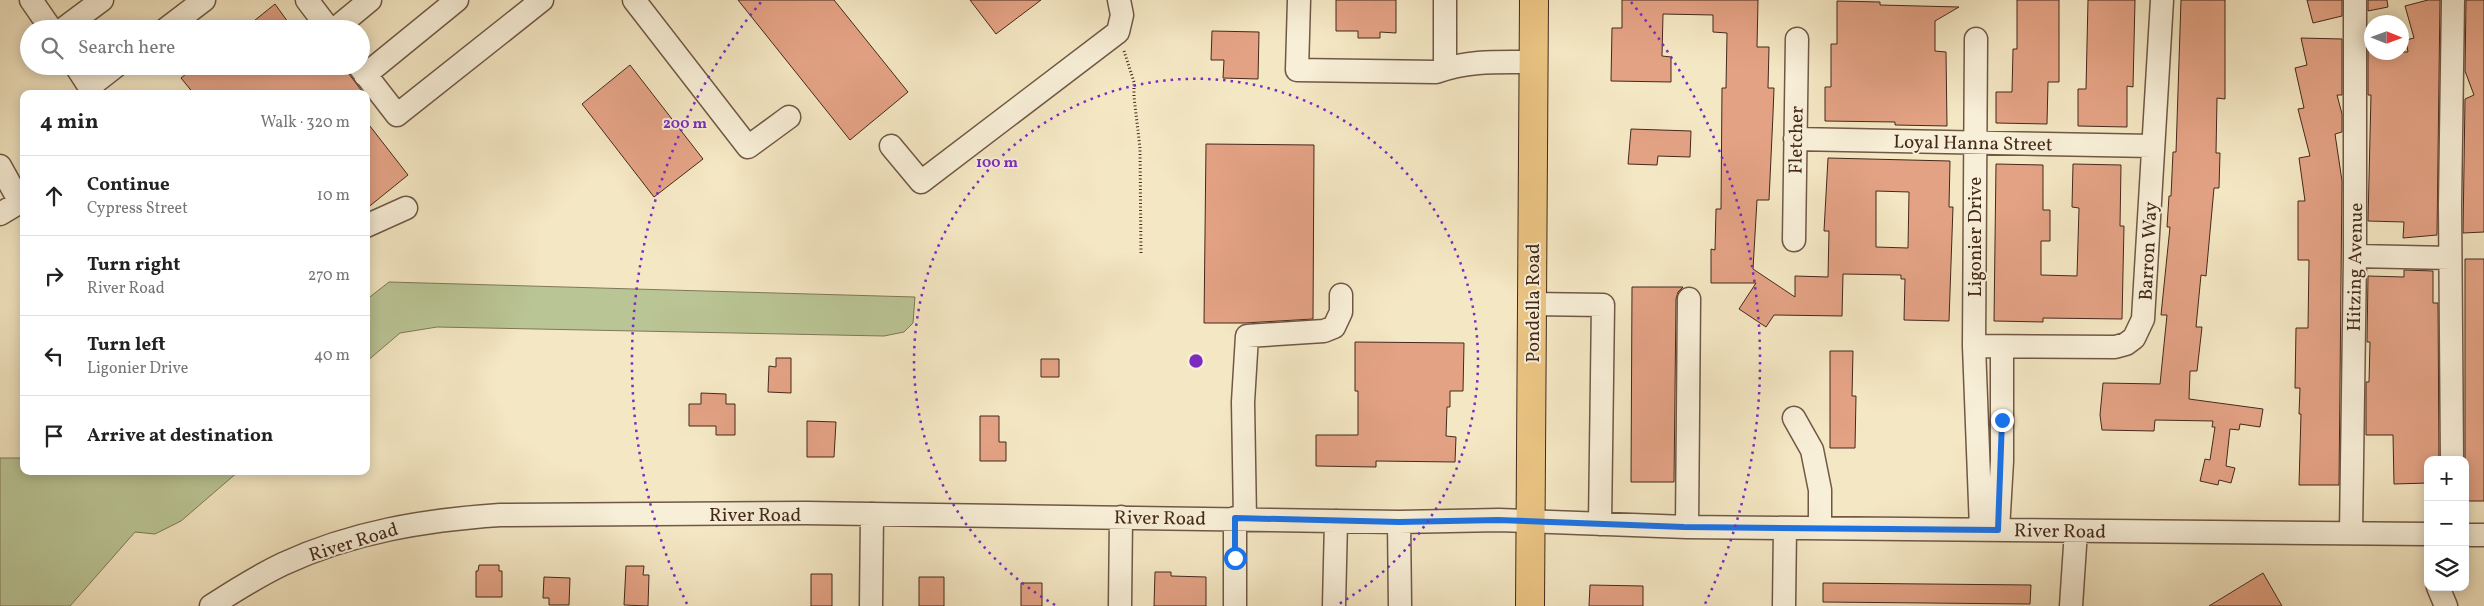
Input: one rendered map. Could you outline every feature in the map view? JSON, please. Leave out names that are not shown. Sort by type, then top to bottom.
[{"type":"main road","name":"Pondella Road","points":[[1530,606],[1534,0]]},
{"type":"street","points":[[31,0],[44,20]]},
{"type":"street","points":[[74,20],[102,0]]},
{"type":"street","points":[[178,20],[204,0]]},
{"type":"street","points":[[307,0],[322,20]]},
{"type":"street","points":[[346,20],[370,0]]},
{"type":"street","points":[[370,64],[457,0]]},
{"type":"street","points":[[366,75],[397,115],[542,0]]},
{"type":"street","points":[[634,0],[748,147],[789,117]]},
{"type":"street","points":[[891,146],[921,182],[1118,32],[1122,15],[1119,0]]},
{"type":"street","points":[[1299,0],[1297,70],[1436,72],[1457,64],[1475,62],[1533,62]]},
{"type":"street","points":[[1444,68],[1445,0]]},
{"type":"street","name":"Barron Way","points":[[1974,346],[2115,347],[2126,344],[2134,338],[2143,319],[2162,0]]},
{"type":"street","name":"Hitzing Avenue","points":[[2351,533],[2355,256],[2355,0]]},
{"type":"street","points":[[2452,456],[2450,258],[2453,0]]},
{"type":"street","name":"Fletcher","points":[[1794,240],[1797,40]]},
{"type":"street","name":"Ligonier Drive","points":[[1976,40],[1974,346],[1977,434],[1989,530]]},
{"type":"street","points":[[82,75],[92,90],[107,75]]},
{"type":"street","name":"Loyal Hanna Street","points":[[1795,139],[2152,146]]},
{"type":"street","points":[[0,166],[20,202],[0,214]]},
{"type":"street","points":[[370,224],[406,208]]},
{"type":"street","points":[[2355,256],[2450,258]]},
{"type":"street","points":[[1235,606],[1247,336],[1324,331],[1334,327],[1340,312],[1341,295]]},
{"type":"street","points":[[1687,527],[1689,299]]},
{"type":"street","points":[[1532,304],[1603,305],[1600,524]]},
{"type":"street","points":[[1989,530],[2002,433],[2002,347]]},
{"type":"street","points":[[1794,418],[1812,450],[1820,490],[1820,528]]},
{"type":"street","points":[[1977,434],[2002,433]]},
{"type":"street","name":"River Road","points":[[211,606],[254,579],[312,552],[392,527],[500,514],[872,514],[1240,518],[1399,522],[1530,521],[1687,527],[2424,534]]},
{"type":"street","points":[[872,514],[872,606]]},
{"type":"street","points":[[1120,606],[1121,517]]},
{"type":"street","points":[[1334,606],[1336,521]]},
{"type":"street","points":[[1399,522],[1400,606]]},
{"type":"street","points":[[1784,606],[1785,528]]},
{"type":"street","points":[[2071,606],[2076,530]]},
{"type":"street","points":[[2469,535],[2484,535]]},
{"type":"street","points":[[2440,591],[2446,606]]},
{"type":"path","points":[[1118,32],[1134,82],[1140,148],[1141,254]]},
{"type":"green space","points":[[389,282],[915,297],[913,323],[904,332],[884,336],[437,327],[400,333],[370,359],[370,297]]},
{"type":"green space","points":[[0,458],[20,458],[20,475],[234,475],[181,521],[155,534],[135,532],[70,606],[0,606]]},
{"type":"building","points":[[738,0],[834,0],[908,92],[850,140]]},
{"type":"building","points":[[970,0],[1041,0],[996,34]]},
{"type":"building","points":[[1336,0],[1396,0],[1396,33],[1380,32],[1380,38],[1358,38],[1358,31],[1336,31]]},
{"type":"building","points":[[1622,0],[1758,0],[1757,47],[1769,47],[1768,88],[1774,88],[1769,200],[1757,200],[1753,269],[1795,297],[1795,276],[1828,277],[1829,231],[1824,231],[1828,158],[1950,161],[1949,207],[1953,207],[1949,321],[1904,320],[1905,279],[1901,279],[1901,275],[1843,274],[1842,316],[1774,315],[1766,327],[1739,309],[1756,283],[1711,283],[1711,249],[1715,250],[1716,209],[1721,209],[1722,88],[1726,88],[1727,33],[1713,32],[1713,15],[1663,14],[1662,56],[1671,57],[1671,82],[1611,81],[1612,28],[1622,28]],"holes":[[[1876,191],[1909,192],[1908,248],[1876,247]]]},
{"type":"building","points":[[2017,0],[2059,0],[2059,82],[2048,82],[2047,124],[1996,123],[1996,92],[2012,92],[2013,49],[2017,49]]},
{"type":"building","points":[[2088,0],[2135,0],[2133,87],[2127,86],[2127,127],[2078,126],[2078,89],[2086,89]]},
{"type":"building","points":[[2181,0],[2225,0],[2225,99],[2217,98],[2216,153],[2220,153],[2219,188],[2214,188],[2206,276],[2201,275],[2196,327],[2202,327],[2197,371],[2190,371],[2189,399],[2263,409],[2260,427],[2240,424],[2239,430],[2230,429],[2226,466],[2235,468],[2231,483],[2219,480],[2218,485],[2200,481],[2205,459],[2210,460],[2215,427],[2212,427],[2213,421],[2155,420],[2154,431],[2102,430],[2100,415],[2103,383],[2160,384],[2167,315],[2161,315],[2170,227],[2167,227],[2169,196],[2171,196],[2173,152],[2176,152]]},
{"type":"building","points":[[2307,0],[2342,0],[2342,16],[2313,23]]},
{"type":"building","points":[[2368,0],[2387,0],[2388,7],[2368,11]]},
{"type":"building","points":[[2428,0],[2440,0],[2437,235],[2403,238],[2404,222],[2368,221],[2371,95],[2368,95],[2368,60],[2409,60],[2409,39],[2414,38],[2405,6]]},
{"type":"building","points":[[2466,0],[2484,0],[2484,232],[2463,233],[2465,99],[2474,95],[2465,71]]},
{"type":"building","points":[[1837,1],[1880,2],[1880,5],[1959,7],[1935,21],[1935,51],[1946,52],[1947,126],[1895,125],[1895,122],[1825,121],[1825,87],[1831,87],[1831,44],[1837,44]]},
{"type":"building","points":[[275,4],[287,20],[255,20]]},
{"type":"building","points":[[1212,31],[1259,32],[1258,79],[1223,78],[1224,60],[1211,60]]},
{"type":"building","points":[[2301,38],[2342,39],[2342,95],[2337,95],[2342,114],[2342,132],[2335,134],[2342,181],[2339,485],[2299,485],[2301,414],[2299,414],[2300,388],[2295,388],[2296,328],[2308,328],[2309,260],[2298,260],[2298,201],[2305,201],[2299,158],[2310,156],[2298,109],[2304,108],[2295,68],[2307,65]]},
{"type":"building","points":[[630,65],[703,159],[654,197],[582,104]]},
{"type":"building","points":[[185,75],[350,75],[361,90],[191,90],[181,78]]},
{"type":"building","points":[[370,126],[408,175],[370,206]]},
{"type":"building","points":[[1631,129],[1691,131],[1690,157],[1658,156],[1657,165],[1628,164]]},
{"type":"building","points":[[1206,144],[1314,145],[1313,319],[1245,323],[1204,323]]},
{"type":"building","points":[[1996,164],[2043,165],[2043,210],[2050,210],[2050,241],[2041,241],[2041,275],[2077,276],[2079,208],[2072,207],[2073,164],[2121,165],[2120,226],[2124,226],[2122,319],[2043,318],[2043,322],[1994,321]]},
{"type":"building","points":[[2465,259],[2484,259],[2484,501],[2469,501],[2469,456],[2465,456]]},
{"type":"building","points":[[2404,270],[2433,271],[2433,303],[2438,303],[2439,456],[2424,456],[2424,483],[2394,484],[2393,435],[2366,435],[2366,382],[2369,382],[2370,342],[2367,342],[2368,276],[2404,277]]},
{"type":"building","points":[[1632,287],[1683,287],[1678,292],[1676,299],[1674,482],[1631,482]]},
{"type":"building","points":[[1355,342],[1464,343],[1463,391],[1450,391],[1450,407],[1447,407],[1446,436],[1456,437],[1455,462],[1376,461],[1376,467],[1316,466],[1316,435],[1358,435],[1358,391],[1355,391]]},
{"type":"building","points":[[1830,351],[1853,351],[1852,396],[1856,396],[1855,448],[1830,448]]},
{"type":"building","points":[[776,358],[791,358],[791,393],[768,392],[769,366],[776,367]]},
{"type":"building","points":[[1041,359],[1059,359],[1059,377],[1041,377]]},
{"type":"building","points":[[701,393],[726,394],[726,404],[735,404],[735,435],[716,435],[716,426],[689,426],[689,404],[701,404]]},
{"type":"building","points":[[980,416],[999,416],[999,442],[1006,442],[1006,461],[980,461]]},
{"type":"building","points":[[807,421],[836,422],[834,457],[807,457]]},
{"type":"building","points":[[479,565],[499,565],[499,571],[502,571],[502,597],[476,597],[476,571],[478,571]]},
{"type":"building","points":[[626,566],[644,566],[643,575],[649,575],[648,606],[624,605]]},
{"type":"building","points":[[1155,572],[1171,572],[1171,576],[1206,577],[1206,606],[1154,606]]},
{"type":"building","points":[[2263,573],[2282,606],[2209,606]]},
{"type":"building","points":[[811,574],[832,574],[832,606],[811,606]]},
{"type":"building","points":[[544,577],[570,578],[569,605],[549,605],[549,598],[543,598]]},
{"type":"building","points":[[919,577],[944,577],[944,606],[919,606]]},
{"type":"building","points":[[1021,583],[1042,583],[1042,606],[1021,606]]},
{"type":"building","points":[[1823,583],[2031,585],[2030,604],[1823,602]]},
{"type":"building","points":[[1590,585],[1643,586],[1643,606],[1589,606]]},
{"type":"route","points":[[1235,558],[1235,518],[1399,522],[1498,520],[1684,527],[1998,530],[2002,420]]}]
